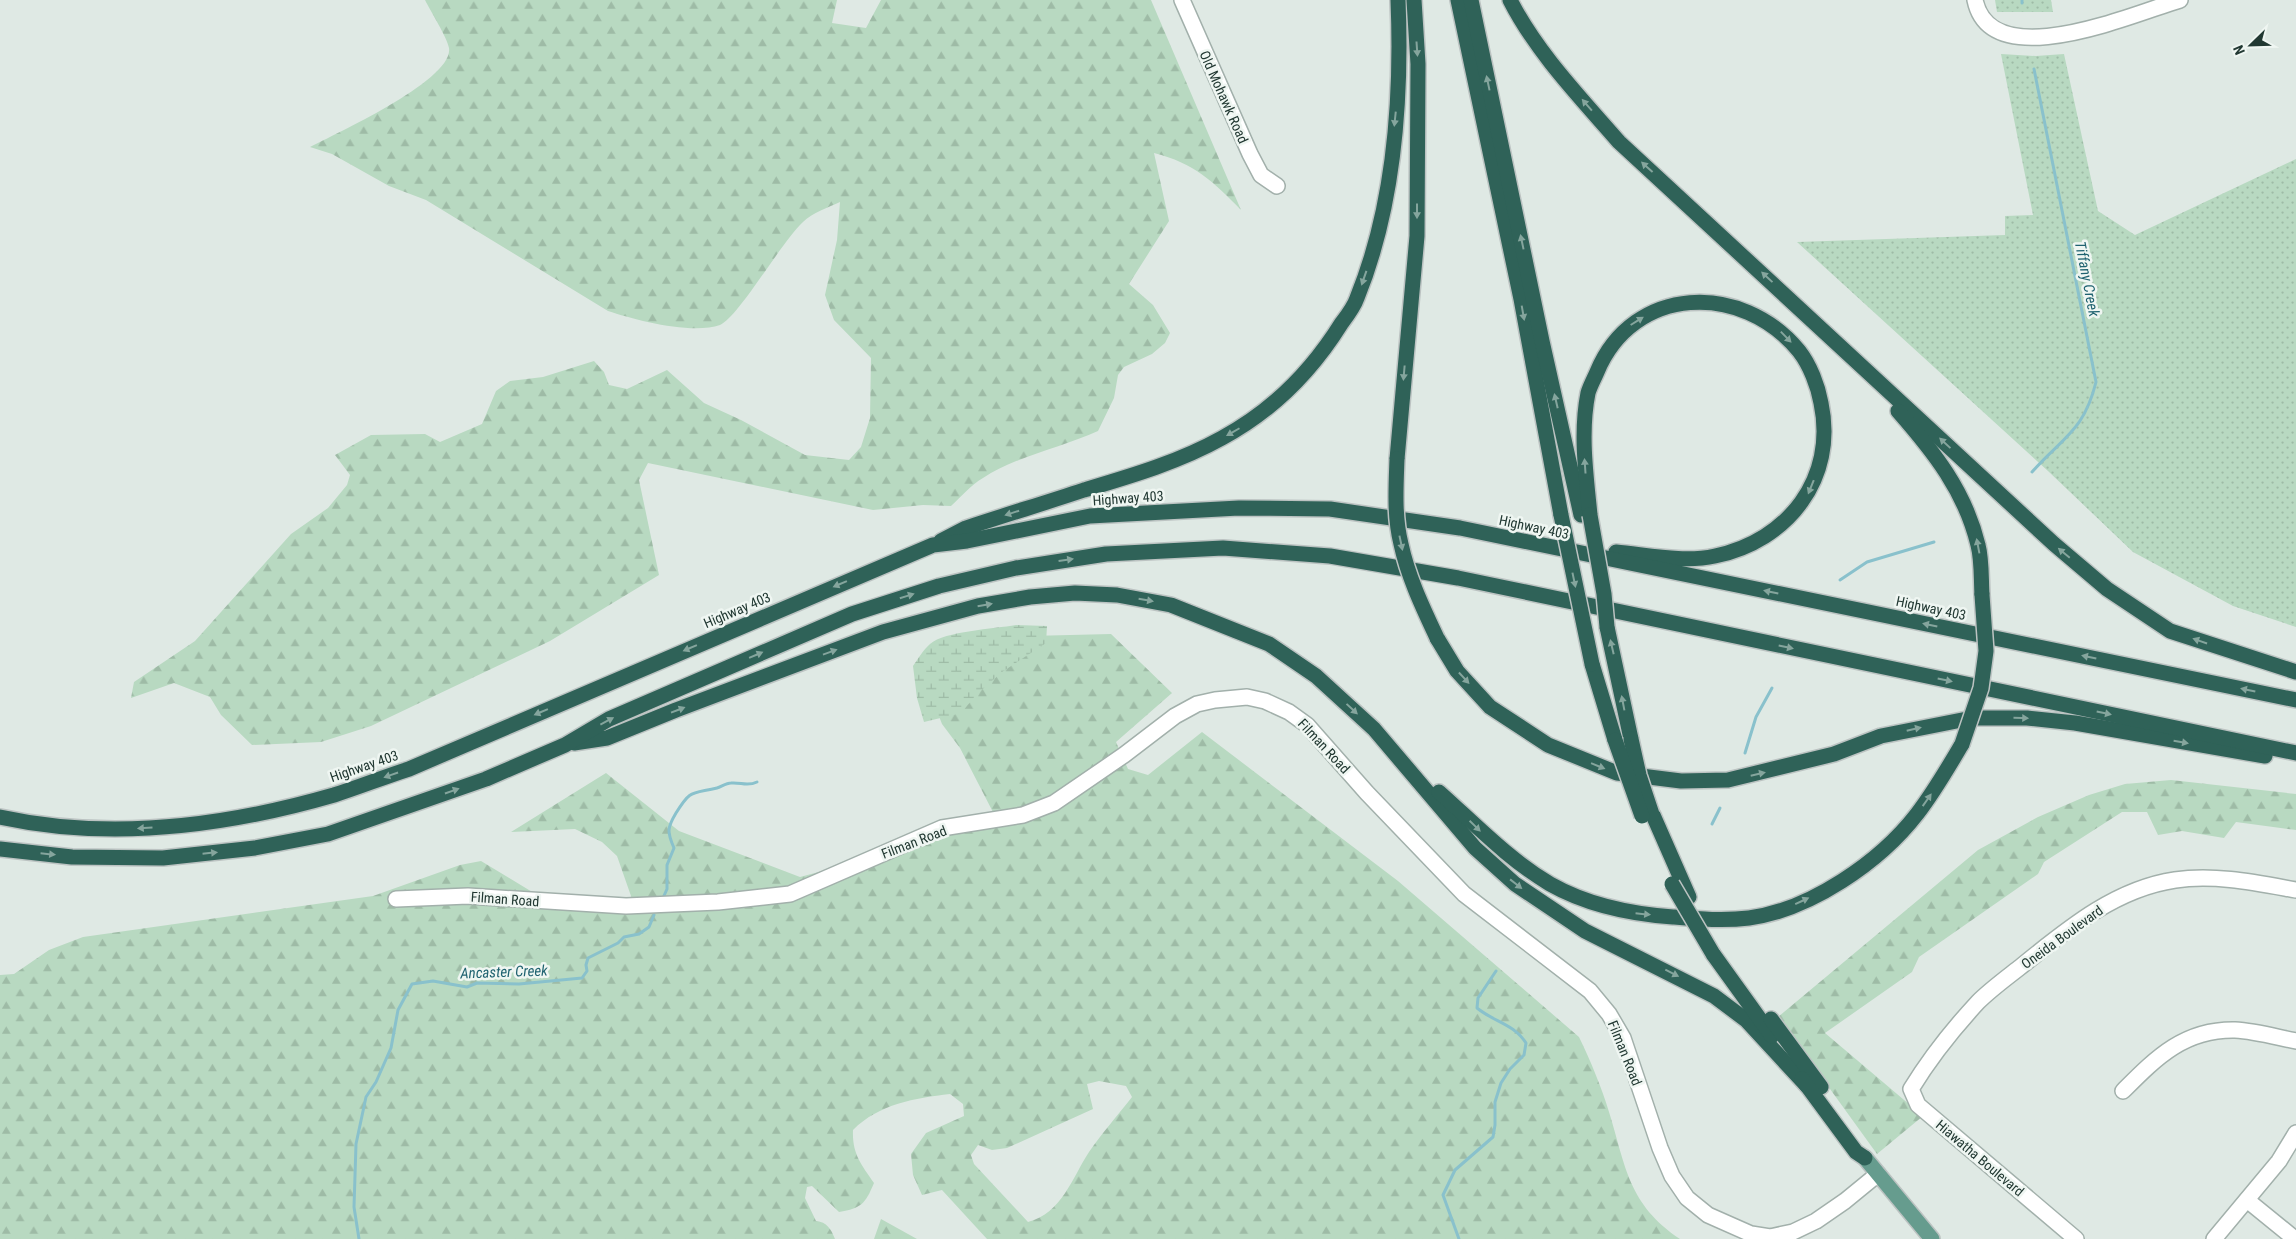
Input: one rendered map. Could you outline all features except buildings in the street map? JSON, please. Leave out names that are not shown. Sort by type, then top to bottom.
[{"type":"highway","points":[[933,545],[966,528],[1150,470],[1189,454],[1247,424],[1273,405],[1310,367],[1357,300],[1385,207],[1396,110],[1398,0]]},
{"type":"highway","points":[[1414,0],[1418,64],[1417,236],[1396,459],[1396,512],[1400,543],[1420,602],[1437,638],[1457,672],[1490,707],[1548,745],[1617,773],[1681,781],[1728,780],[1834,754],[1881,736],[1972,718],[2027,718],[2075,724],[2287,760],[2296,759]]},
{"type":"highway","points":[[1458,0],[1521,300],[1561,515],[1592,664],[1615,740],[1647,816],[1672,884],[1807,1086],[1856,1152],[1865,1158]]},
{"type":"highway","points":[[1471,0],[1542,341],[1604,594],[1607,627],[1647,816],[1718,953],[1864,1146],[1865,1158]]},
{"type":"highway","points":[[1510,0],[1560,74],[1619,142],[2054,544],[2107,589],[2170,631],[2296,672]]},
{"type":"highway","points":[[1577,553],[1608,551],[1686,559],[1714,557],[1754,544],[1788,520],[1809,494],[1823,456],[1826,423],[1818,388],[1800,352],[1780,332],[1753,314],[1728,305],[1704,301],[1673,305],[1650,312],[1628,326],[1605,353],[1589,392],[1584,432],[1586,516]]},
{"type":"highway","points":[[1400,758],[1524,868],[1552,885],[1587,900],[1627,912],[1724,920],[1751,918],[1785,909],[1840,882],[1862,867],[1887,846],[1916,815],[1962,744],[1981,688],[1986,651],[1979,546],[1964,501],[1931,448],[1892,403],[1867,370]]},
{"type":"highway","name":"Highway 403","points":[[0,817],[76,827],[122,829],[167,827],[258,813],[334,795],[409,768],[933,545],[967,542],[1090,516],[1239,508],[1330,510],[1460,528],[2296,700]]},
{"type":"highway","points":[[0,849],[72,857],[163,858],[255,848],[328,834],[486,779],[565,745],[609,719],[852,614],[939,586],[1016,568],[1106,554],[1223,548],[1330,556],[1458,578],[2296,752]]},
{"type":"highway","points":[[565,745],[607,738],[883,632],[978,606],[1030,597],[1075,593],[1117,595],[1171,605],[1269,644],[1316,676],[1374,729],[1475,848],[1515,884],[1585,931],[1714,996],[1746,1020],[1807,1086]]},
{"type":"main road","points":[[1865,1158],[1932,1239]]},
{"type":"street","name":"Old Mohawk Road","points":[[1182,0],[1250,154],[1261,175],[1277,186]]},
{"type":"street","points":[[1975,0],[1977,8],[1987,23],[2006,35],[2025,36],[2051,36],[2083,32],[2180,0]]},
{"type":"street","name":"Filman Road","points":[[396,899],[468,896],[626,906],[718,902],[790,894],[942,828],[1023,814],[1054,803],[1124,755],[1175,716],[1197,704],[1247,697],[1265,701],[1289,712],[1307,725],[1367,793],[1464,894],[1590,991],[1609,1014],[1623,1038],[1672,1176],[1687,1198],[1708,1215],[1751,1234],[1770,1238],[1793,1232],[1816,1221],[1845,1201],[1878,1174]]},
{"type":"street","name":"Oneida Boulevard","points":[[1925,1066],[1979,1001],[2090,914],[2130,892],[2176,880],[2233,879],[2296,890]]},
{"type":"street","points":[[2123,1091],[2159,1056],[2181,1041],[2209,1033],[2235,1030],[2296,1041]]},
{"type":"street","name":"Hiawatha Boulevard","points":[[1925,1066],[1911,1089],[1918,1105],[2076,1239]]},
{"type":"street","points":[[2214,1239],[2279,1161],[2296,1133]]},
{"type":"street","points":[[2247,1200],[2295,1239]]},
{"type":"green space","points":[[425,0],[837,0],[832,23],[866,28],[881,0],[1151,0],[1241,210],[1212,182],[1192,168],[1181,162],[1154,153],[1169,221],[1129,284],[1153,305],[1170,333],[1165,343],[1152,354],[1124,367],[1118,375],[1114,398],[1098,431],[1024,458],[995,471],[974,484],[951,506],[923,505],[873,510],[648,463],[639,480],[659,575],[550,641],[371,726],[321,742],[252,745],[221,715],[210,697],[174,683],[131,698],[134,682],[195,641],[291,534],[328,508],[347,485],[350,475],[335,455],[371,435],[425,434],[440,442],[482,424],[496,391],[510,381],[543,377],[594,361],[604,372],[609,385],[627,389],[667,370],[704,403],[741,420],[805,455],[849,460],[861,447],[870,418],[871,358],[834,320],[825,295],[837,240],[840,202],[816,213],[803,222],[738,309],[728,319],[720,325],[708,328],[679,327],[648,322],[608,311],[426,200],[389,186],[332,154],[310,147],[391,105],[433,75],[445,61],[449,48],[448,43]]},
{"type":"green space","points":[[1995,0],[2051,0],[2053,12],[1997,12]]},
{"type":"green space","points":[[2001,54],[2036,56],[2064,54],[2098,211],[2135,235],[2296,159],[2296,627],[2233,606],[2133,552],[2048,471],[1797,242],[2005,235],[2005,216],[2033,215]]},
{"type":"green space","points":[[1016,625],[1047,626],[1046,643],[1002,672],[977,694],[961,713],[924,722],[917,698],[913,666],[927,646],[937,640],[958,633]]},
{"type":"green space","points":[[1111,634],[1172,693],[1116,742],[1128,769],[1148,775],[1202,732],[1398,881],[1579,1037],[1603,1093],[1631,1183],[1649,1212],[1680,1239],[987,1239],[942,1190],[922,1195],[913,1175],[911,1154],[926,1133],[964,1116],[963,1104],[950,1094],[911,1100],[886,1108],[863,1121],[853,1130],[856,1152],[861,1164],[874,1183],[868,1196],[858,1207],[839,1212],[812,1186],[807,1187],[805,1198],[816,1221],[828,1227],[835,1239],[0,1239],[0,975],[14,974],[49,950],[83,937],[373,896],[460,865],[481,861],[547,901],[628,909],[631,896],[617,856],[602,842],[575,829],[511,832],[606,773],[679,831],[800,877],[886,854],[996,818],[960,748],[942,724],[930,693],[1029,636]],"holes":[[[1099,1081],[1126,1086],[1132,1097],[1089,1152],[1058,1203],[1040,1217],[1028,1222],[974,1164],[971,1155],[978,1145],[992,1150],[1007,1148],[1093,1109],[1087,1084]]]},
{"type":"green space","points":[[2171,780],[2296,794],[2296,830],[2236,822],[2224,838],[2182,831],[2158,835],[2147,812],[2122,812],[2044,862],[2038,874],[1919,957],[1912,972],[1825,1033],[1923,1116],[1877,1154],[1778,1017],[1978,850],[2038,817],[2089,795],[2125,784]]},
{"type":"green space","points":[[881,1219],[917,1239],[874,1239]]},
{"type":"waterway","name":"Tiffany Creek","points":[[2032,472],[2079,423],[2091,398],[2096,382],[2034,69]]},
{"type":"waterway","name":"Tiffany Creek","points":[[1840,580],[1867,562],[1934,542]]},
{"type":"waterway","name":"Tiffany Creek","points":[[1745,753],[1756,717],[1772,688]]},
{"type":"waterway","name":"Ancaster Creek","points":[[663,898],[667,889],[667,865],[674,848],[669,830],[676,813],[685,800],[697,792],[717,788],[729,783],[750,784],[757,782]]},
{"type":"waterway","name":"Tiffany Creek","points":[[1712,824],[1720,808]]},
{"type":"waterway","name":"Ancaster Creek","points":[[359,1239],[354,1207],[356,1144],[366,1097],[376,1082],[391,1048],[398,1010],[412,984],[433,981],[467,987],[477,983],[519,984],[582,978],[587,971],[588,958],[618,943],[624,937],[639,934],[649,927],[654,915]]},
{"type":"waterway","name":"Tiffany Creek","points":[[1459,1239],[1443,1195],[1455,1170],[1493,1137],[1495,1102],[1501,1083],[1510,1069],[1524,1055],[1526,1043],[1516,1031],[1477,1008],[1478,998],[1496,971]]}]
